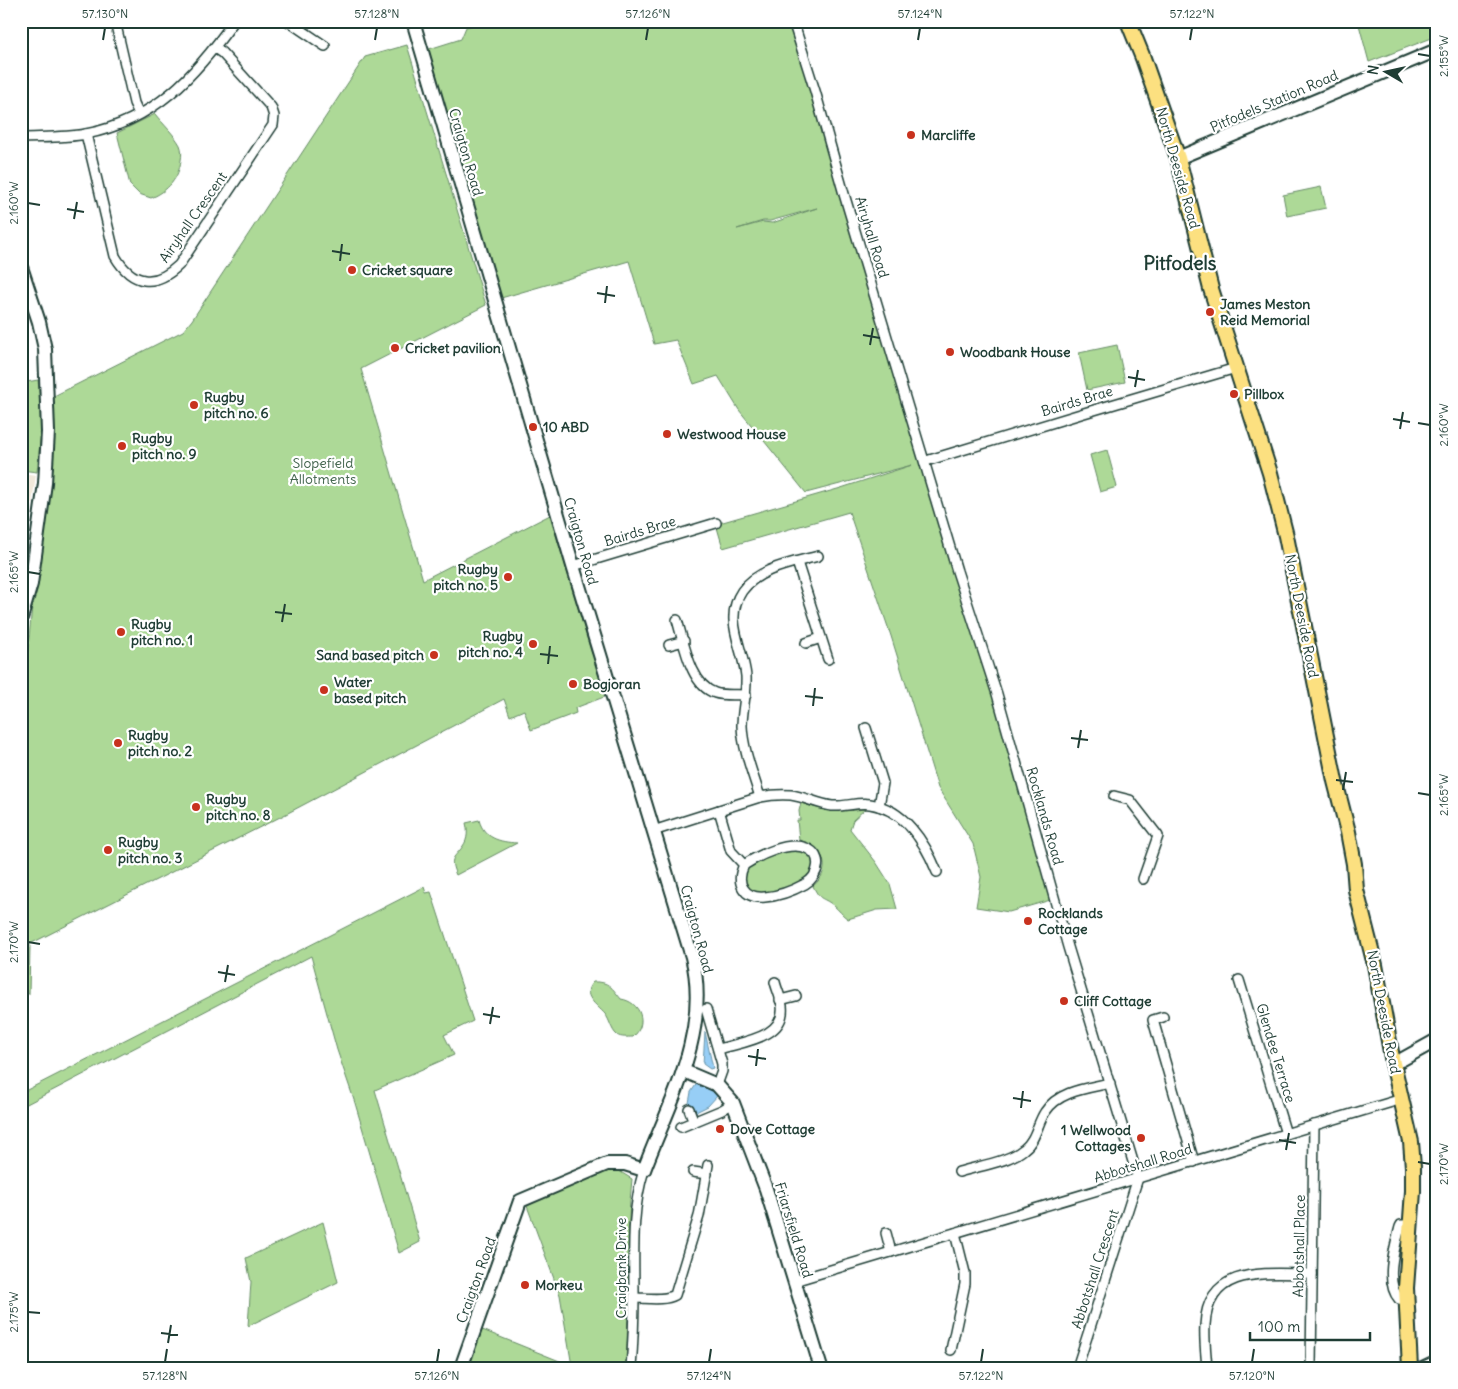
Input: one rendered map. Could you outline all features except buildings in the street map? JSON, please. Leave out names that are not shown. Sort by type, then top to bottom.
[{"type":"main road","name":"North Deeside Road","points":[[1128,21],[1144,58],[1178,158],[1212,289],[1270,473],[1286,536],[1335,781],[1348,832],[1354,864],[1356,890],[1375,965],[1393,1063],[1411,1142],[1413,1167],[1407,1300],[1410,1368]]},
{"type":"street","points":[[115,21],[134,103],[139,114]]},
{"type":"street","points":[[21,138],[86,134],[115,125],[139,114],[162,100],[198,69],[234,21]]},
{"type":"street","points":[[288,21],[325,47]]},
{"type":"street","name":"Craigton Road","points":[[412,21],[694,967],[696,982],[695,1014],[691,1045],[684,1071],[644,1170],[625,1164],[607,1164],[520,1201],[460,1368]]},
{"type":"street","name":"Airyhall Road","points":[[793,21],[926,461]]},
{"type":"street","name":"Airyhall Crescent","points":[[86,134],[115,256],[122,268],[132,276],[145,281],[158,280],[169,274],[179,265],[272,125],[274,116],[271,108],[222,53],[215,48]]},
{"type":"street","name":"Pitfodels Station Road","points":[[1178,158],[1437,50]]},
{"type":"street","points":[[21,268],[39,322],[45,349],[48,432],[45,483],[31,584],[21,618]]},
{"type":"street","name":"Bairds Brae","points":[[926,461],[1084,412],[1236,368]]},
{"type":"street","name":"Rocklands Road","points":[[926,461],[960,580],[997,694],[1057,908],[1138,1178]]},
{"type":"street","name":"Bairds Brae","points":[[573,566],[716,523]]},
{"type":"street","points":[[760,797],[743,740],[742,723],[746,695],[746,676],[734,632],[736,608],[742,591],[756,577],[773,569],[818,556]]},
{"type":"street","points":[[797,562],[828,659]]},
{"type":"street","points":[[677,620],[698,682],[715,694],[746,695]]},
{"type":"street","points":[[806,643],[821,638]]},
{"type":"street","points":[[669,645],[684,641]]},
{"type":"street","points":[[866,728],[882,783],[879,806]]},
{"type":"street","points":[[653,831],[775,794],[791,795],[832,806],[863,804],[879,806],[891,811],[920,837],[929,852],[937,872]]},
{"type":"street","points":[[1114,796],[1130,800],[1158,836],[1143,879]]},
{"type":"street","points":[[719,810],[732,851],[744,865]]},
{"type":"street","points":[[791,847],[807,848],[816,856],[818,870],[809,882],[796,889],[766,897],[752,896],[745,892],[741,886],[740,877],[744,865],[754,858],[767,853],[791,847]]},
{"type":"street","name":"Glendee Terrace","points":[[1239,980],[1286,1134]]},
{"type":"street","points":[[719,1049],[760,1037],[777,1026],[782,1007],[775,982]]},
{"type":"street","points":[[780,1000],[796,996]]},
{"type":"street","points":[[706,1009],[719,1049],[722,1071],[717,1085]]},
{"type":"street","points":[[1163,1017],[1153,1020],[1194,1162]]},
{"type":"street","points":[[1393,1063],[1437,1040]]},
{"type":"street","points":[[680,1128],[722,1110],[733,1103],[717,1085],[684,1071]]},
{"type":"street","points":[[959,1172],[1011,1157],[1018,1153],[1025,1148],[1037,1131],[1044,1112],[1055,1101],[1068,1094],[1110,1083]]},
{"type":"street","name":"Abbotshall Road","points":[[794,1281],[1402,1100]]},
{"type":"street","name":"Friarsfield Road","points":[[733,1103],[766,1190],[821,1368]]},
{"type":"street","points":[[689,1109],[694,1122]]},
{"type":"street","name":"Abbotshall Place","points":[[1311,1368],[1314,1125]]},
{"type":"street","name":"Craigbank Drive","points":[[631,1368],[635,1203],[644,1170]]},
{"type":"street","points":[[634,1298],[670,1298],[675,1294],[699,1216],[707,1170],[693,1172]]},
{"type":"street","name":"Abbotshall Crescent","points":[[1077,1368],[1138,1178]]},
{"type":"street","points":[[886,1233],[891,1252]]},
{"type":"street","points":[[951,1350],[966,1284],[955,1233]]},
{"type":"street","points":[[1207,1368],[1205,1325],[1207,1312],[1212,1300],[1222,1287],[1235,1278],[1249,1274],[1312,1274]]},
{"type":"street","points":[[1420,1368],[1437,1360]]},
{"type":"shaded area","points":[[21,473],[36,475],[21,583]]},
{"type":"green space","points":[[489,21],[794,21],[1054,899],[1009,912],[976,907],[981,877],[973,844],[938,788],[891,636],[849,512],[723,548],[716,524],[841,488],[912,465],[806,493],[739,410],[718,376],[694,384],[676,340],[654,344],[629,261],[501,298],[426,50],[461,39],[466,27]],"holes":[[[817,208],[772,223],[763,222],[737,229],[763,221],[770,221]]]},
{"type":"green space","points":[[1358,21],[1437,21],[1437,36],[1369,62]]},
{"type":"green space","name":"Slopefield Allotments","points":[[407,45],[486,305],[361,369],[423,580],[550,515],[592,654],[599,651],[612,694],[575,708],[576,713],[531,730],[524,710],[510,716],[504,699],[286,814],[30,944],[29,994],[21,993],[21,721],[52,397],[183,331],[365,57]]},
{"type":"green space","points":[[155,114],[178,141],[182,155],[178,173],[172,183],[163,192],[151,198],[139,194],[130,185],[117,133]]},
{"type":"green space","points":[[1321,187],[1326,208],[1287,216],[1283,195]]},
{"type":"green space","points":[[1117,345],[1125,382],[1087,390],[1079,353]]},
{"type":"green space","points":[[38,380],[42,423],[37,472],[21,470],[21,383]]},
{"type":"green space","points":[[1107,450],[1117,487],[1100,492],[1090,455]]},
{"type":"green space","points":[[801,803],[833,810],[865,809],[853,820],[850,829],[876,862],[890,884],[897,909],[877,910],[848,919],[833,905],[820,897],[813,886],[823,872],[823,859],[814,847],[799,840],[797,820],[800,820],[799,811]]},
{"type":"green space","points":[[479,820],[488,835],[504,842],[517,843],[456,875],[453,861],[466,841],[466,823]]},
{"type":"green space","points":[[793,850],[803,851],[813,860],[815,867],[807,878],[794,886],[769,893],[753,892],[747,889],[744,879],[745,872],[749,867],[762,858]]},
{"type":"green space","points":[[424,887],[426,893],[431,892],[473,1021],[444,1035],[454,1055],[375,1090],[420,1242],[399,1253],[355,1103],[337,1050],[311,956],[21,1107],[21,1093]]},
{"type":"green space","points":[[593,982],[607,984],[621,999],[628,1001],[638,1009],[641,1020],[640,1026],[638,1032],[633,1037],[620,1037],[617,1035],[607,1016],[591,1000],[588,991]]},
{"type":"green space","points":[[614,1168],[632,1179],[629,1226],[626,1368],[465,1368],[480,1329],[572,1366],[560,1295],[527,1206],[596,1173]]},
{"type":"green space","points":[[323,1222],[338,1282],[248,1326],[251,1282],[246,1258]]},
{"type":"water","points":[[705,1032],[713,1068],[710,1069],[703,1064]]},
{"type":"water","points":[[698,1082],[718,1095],[708,1106],[696,1112],[689,1103],[691,1092]]},
{"type":"place","name":"Marcliffe","points":[[911,135]]},
{"type":"place","name":"Cricket square","points":[[352,270]]},
{"type":"place","name":"James Meston Reid Memorial","points":[[1210,312]]},
{"type":"place","name":"Cricket pavilion","points":[[395,348]]},
{"type":"place","name":"Woodbank House","points":[[950,352]]},
{"type":"place","name":"Pillbox","points":[[1234,394]]},
{"type":"place","name":"Rugby pitch no. 6","points":[[194,405]]},
{"type":"place","name":"10 ABD","points":[[533,427]]},
{"type":"place","name":"Westwood House","points":[[667,434]]},
{"type":"place","name":"Rugby pitch no. 9","points":[[122,446]]},
{"type":"place","name":"Rugby pitch no. 5","points":[[508,577]]},
{"type":"place","name":"Rugby pitch no. 1","points":[[121,632]]},
{"type":"place","name":"Rugby pitch no. 4","points":[[533,644]]},
{"type":"place","name":"Sand based pitch","points":[[434,655]]},
{"type":"place","name":"Bogjoran","points":[[573,684]]},
{"type":"place","name":"Water based pitch","points":[[324,690]]},
{"type":"place","name":"Rugby pitch no. 2","points":[[118,743]]},
{"type":"place","name":"Rugby pitch no. 8","points":[[196,807]]},
{"type":"place","name":"Rugby pitch no. 3","points":[[108,850]]},
{"type":"place","name":"Rocklands Cottage","points":[[1028,921]]},
{"type":"place","name":"Cliff Cottage","points":[[1064,1001]]},
{"type":"place","name":"Dove Cottage","points":[[720,1129]]},
{"type":"place","name":"1 Wellwood Cottages","points":[[1141,1138]]},
{"type":"place","name":"Morkeu","points":[[525,1285]]},
{"type":"district","name":"Pitfodels","points":[[1180,263]]}]
